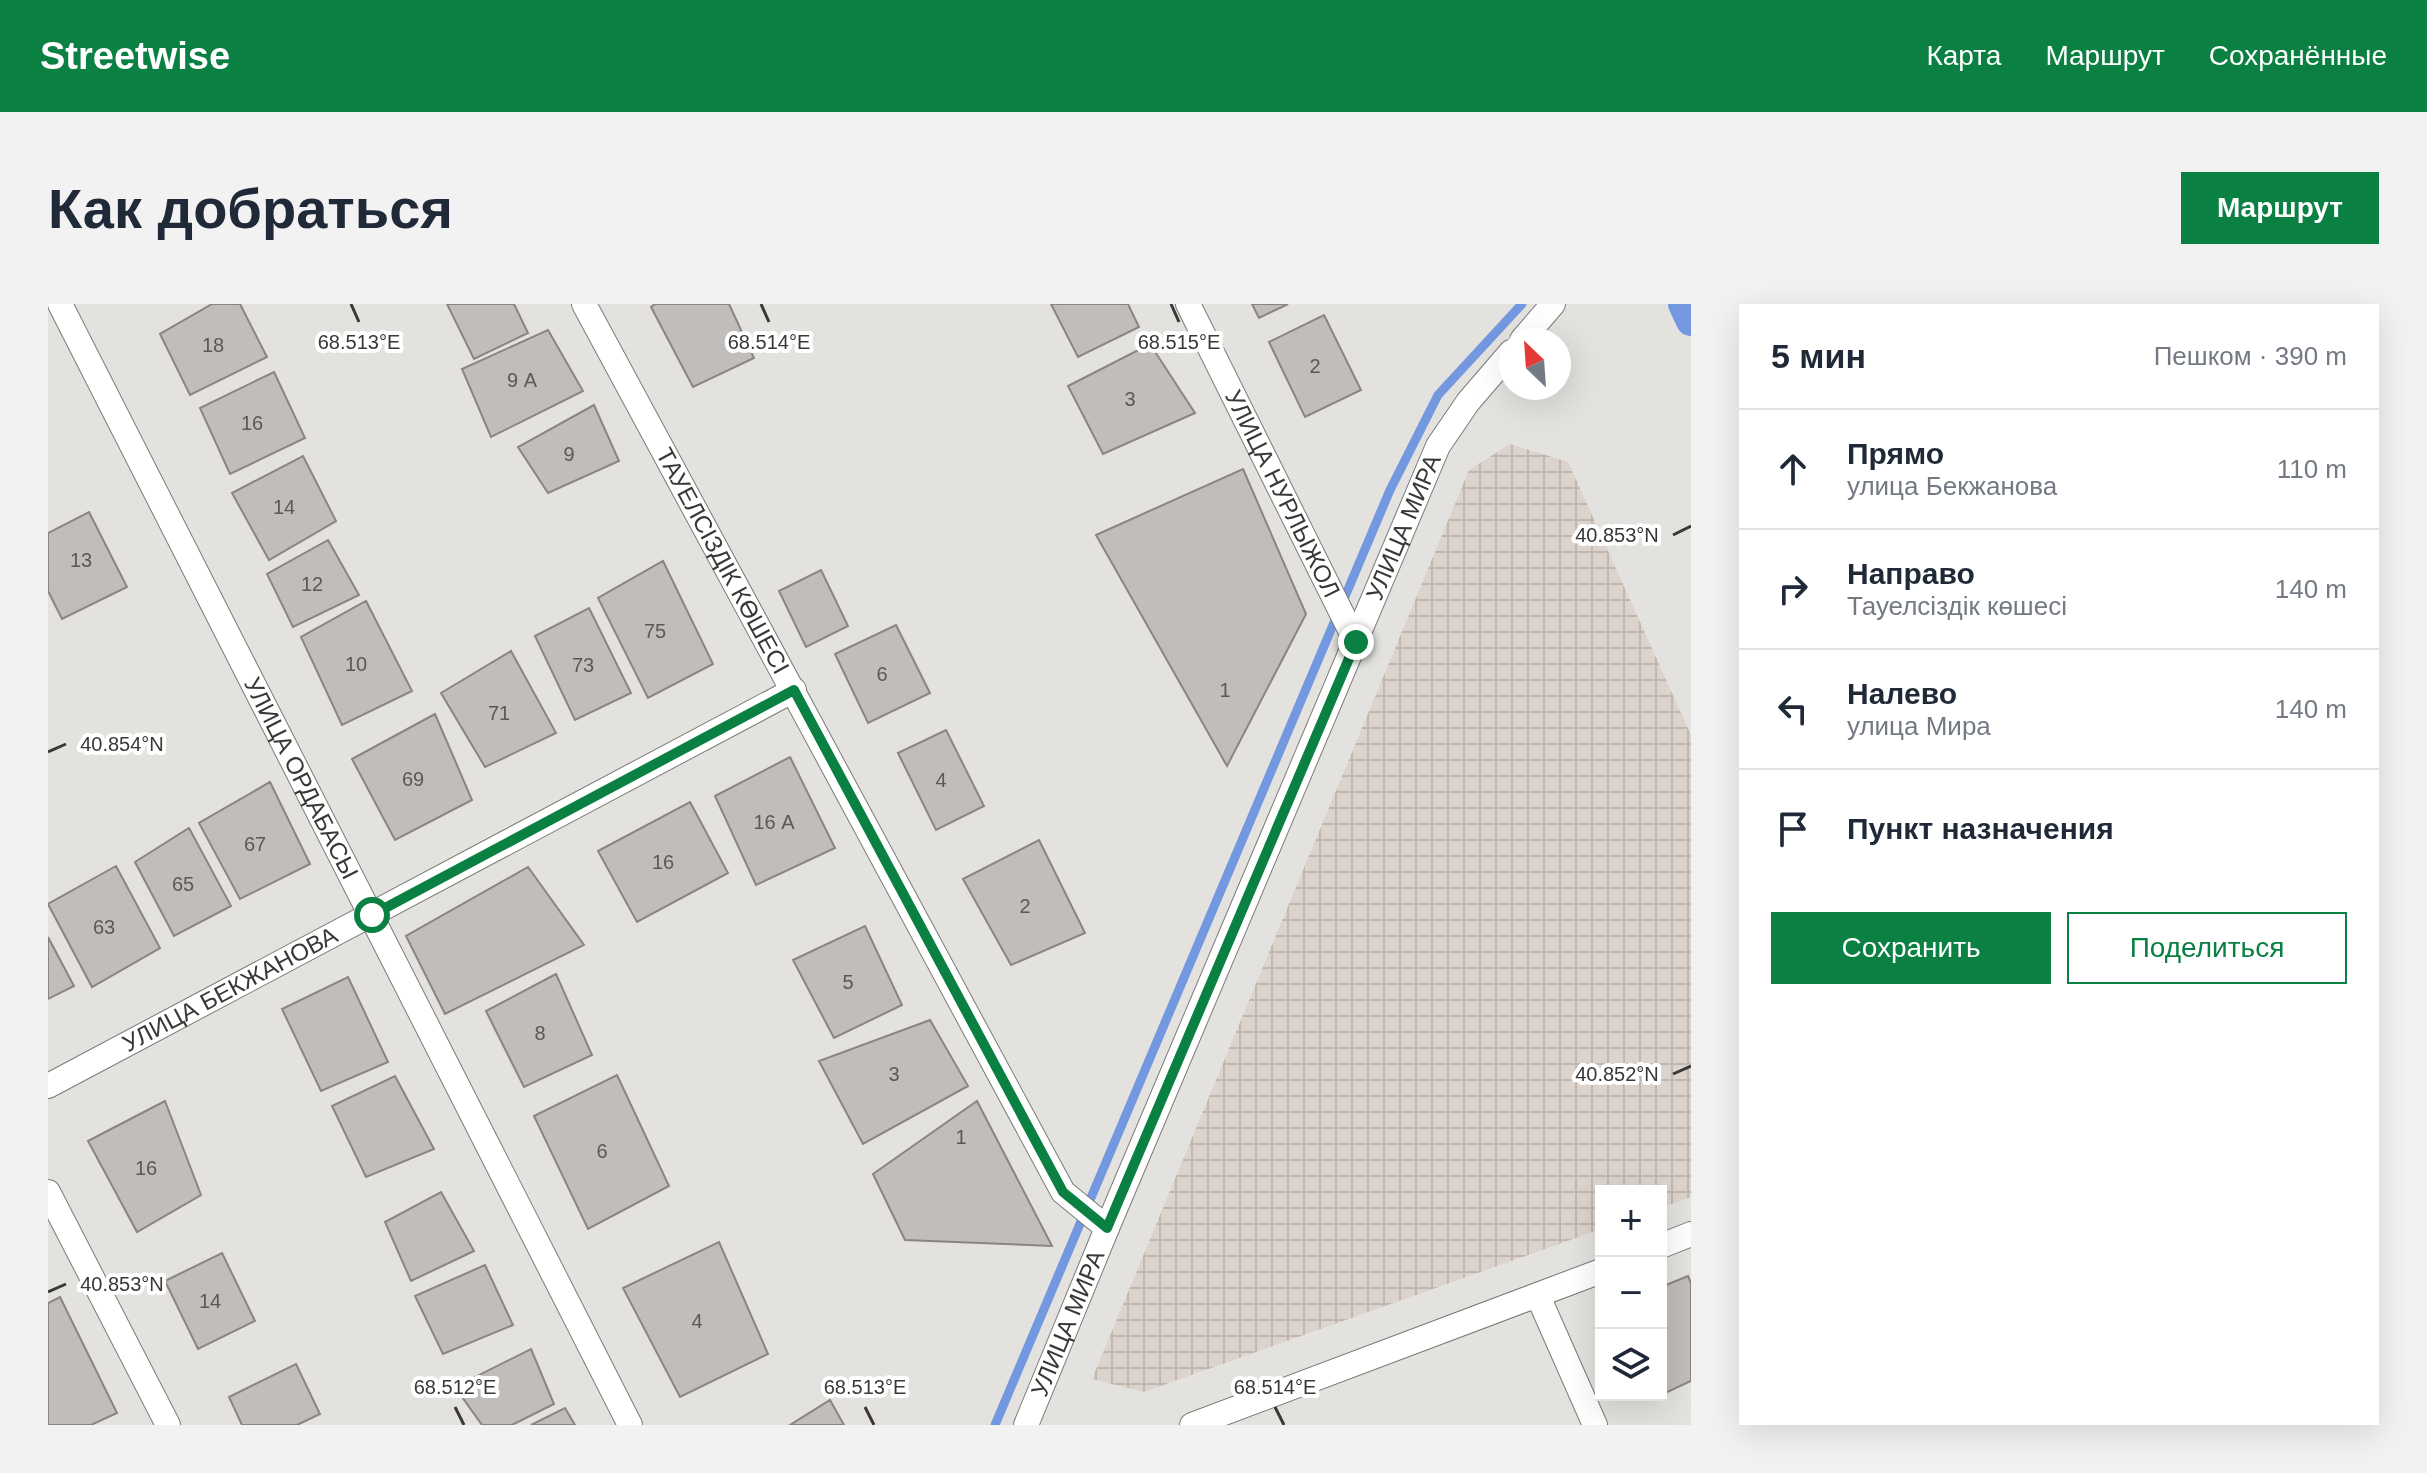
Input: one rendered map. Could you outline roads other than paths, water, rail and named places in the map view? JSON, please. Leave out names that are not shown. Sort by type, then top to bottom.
[{"type":"street","name":"УЛИЦА ОРДАБАСЫ","points":[[60,304],[630,1425]]},
{"type":"street","name":"ТАУЕЛСІЗДІК КӨШЕСІ","points":[[584,304],[1063,1192],[1107,1228]]},
{"type":"street","name":"УЛИЦА НУРЛЫЖОЛ","points":[[1188,304],[1356,642]]},
{"type":"street","points":[[1532,328],[1553,304]]},
{"type":"street","name":"УЛИЦА МИРА","points":[[1030,1424],[1107,1228],[1438,446],[1468,402],[1499,366]]},
{"type":"street","name":"УЛИЦА БЕКЖАНОВА","points":[[48,1086],[794,690]]},
{"type":"street","points":[[48,1192],[168,1425]]},
{"type":"street","points":[[1667,1244],[1691,1234]]},
{"type":"street","points":[[1192,1425],[1595,1273]]},
{"type":"street","points":[[1538,1296],[1595,1425]]},
{"type":"waterway","points":[[995,1425],[1390,490],[1438,395],[1522,304]]},
{"type":"waterway","points":[[1683,304],[1691,321]]}]
